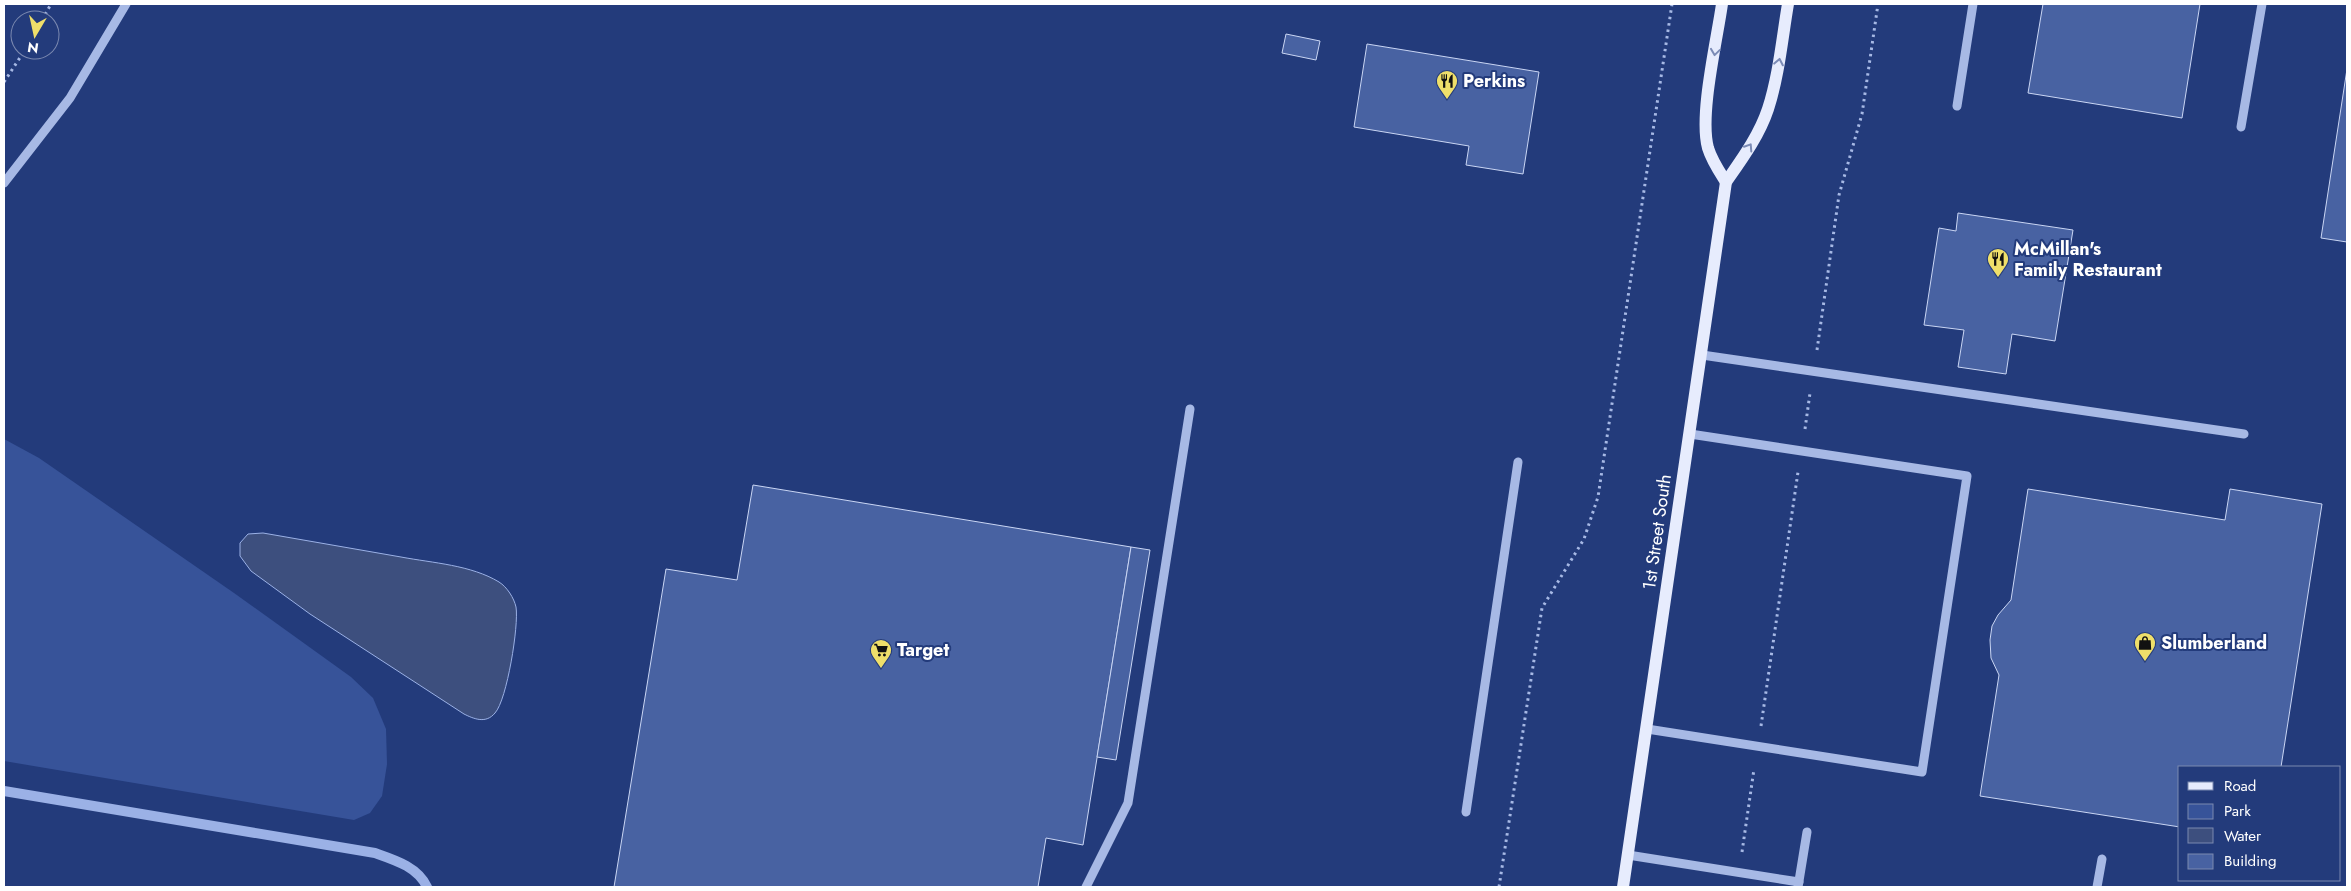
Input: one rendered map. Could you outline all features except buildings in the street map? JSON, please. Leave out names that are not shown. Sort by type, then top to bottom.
[{"type":"main road","points":[[1722,4],[1706,114],[1706,129],[1708,149],[1726,182]]},
{"type":"main road","name":"1st Street South","points":[[1623,887],[1726,182],[1756,136],[1768,109],[1780,59],[1788,4]]},
{"type":"street","points":[[4,183],[70,98],[126,4]]},
{"type":"street","points":[[1957,106],[1973,4]]},
{"type":"street","points":[[2242,127],[2262,4]]},
{"type":"street","points":[[1702,355],[2244,434]]},
{"type":"street","points":[[1086,887],[1128,803],[1190,409]]},
{"type":"street","points":[[1647,729],[1922,772],[1967,476],[1690,434]]},
{"type":"street","points":[[1466,812],[1518,462]]},
{"type":"street","points":[[1628,855],[1798,884],[1807,832]]},
{"type":"street","points":[[2097,887],[2102,858]]},
{"type":"path","points":[[1499,887],[1542,608],[1584,539],[1598,498],[1672,4]]},
{"type":"path","points":[[4,82],[18,60]]},
{"type":"green space","points":[[4,439],[39,458],[234,593],[351,677],[373,698],[386,729],[387,764],[382,796],[370,813],[354,820],[4,761]]},
{"type":"water","points":[[263,533],[451,565],[488,576],[502,584],[514,600],[516,607],[516,629],[508,678],[495,713],[484,719],[476,719],[464,714],[310,614],[251,571],[240,556],[240,543],[248,534]]},
{"type":"waterway","points":[[4,791],[375,853],[412,869],[427,887]]},
{"type":"place","name":"Perkins","points":[[1447,100]]},
{"type":"place","name":"McMillan's Family Restaurant","points":[[1998,278]]},
{"type":"place","name":"Slumberland","points":[[2145,662]]},
{"type":"place","name":"Target","points":[[881,669]]}]
